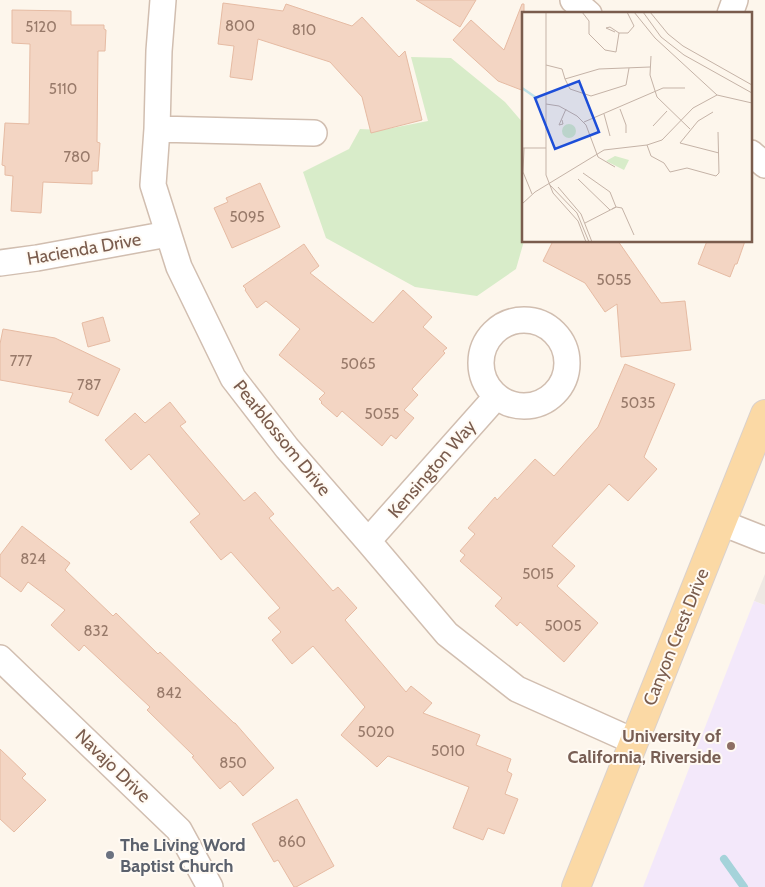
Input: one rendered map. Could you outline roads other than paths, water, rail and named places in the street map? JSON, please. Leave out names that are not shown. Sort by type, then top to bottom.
[{"type":"main road","name":"Canyon Crest Drive","points":[[576,887],[765,414]]},
{"type":"street","name":"Pearblossom Drive","points":[[163,0],[153,185],[179,267],[233,378],[287,448],[447,634],[516,689],[633,741]]},
{"type":"street","points":[[573,0],[587,12]]},
{"type":"street","points":[[731,12],[735,0]]},
{"type":"street","points":[[157,129],[314,133]]},
{"type":"street","points":[[752,154],[765,165]]},
{"type":"street","name":"Hacienda Drive","points":[[0,263],[168,234]]},
{"type":"street","name":"Kensington Way","points":[[368,541],[496,397]]},
{"type":"street","points":[[722,524],[765,540]]},
{"type":"street","name":"Navajo Drive","points":[[0,658],[179,830],[210,887]]},
{"type":"waterway","points":[[724,859],[744,887]]},
{"type":"place","name":"University of California, Riverside","points":[[731,746]]},
{"type":"place","name":"The Living Word Baptist Church","points":[[110,855]]}]
